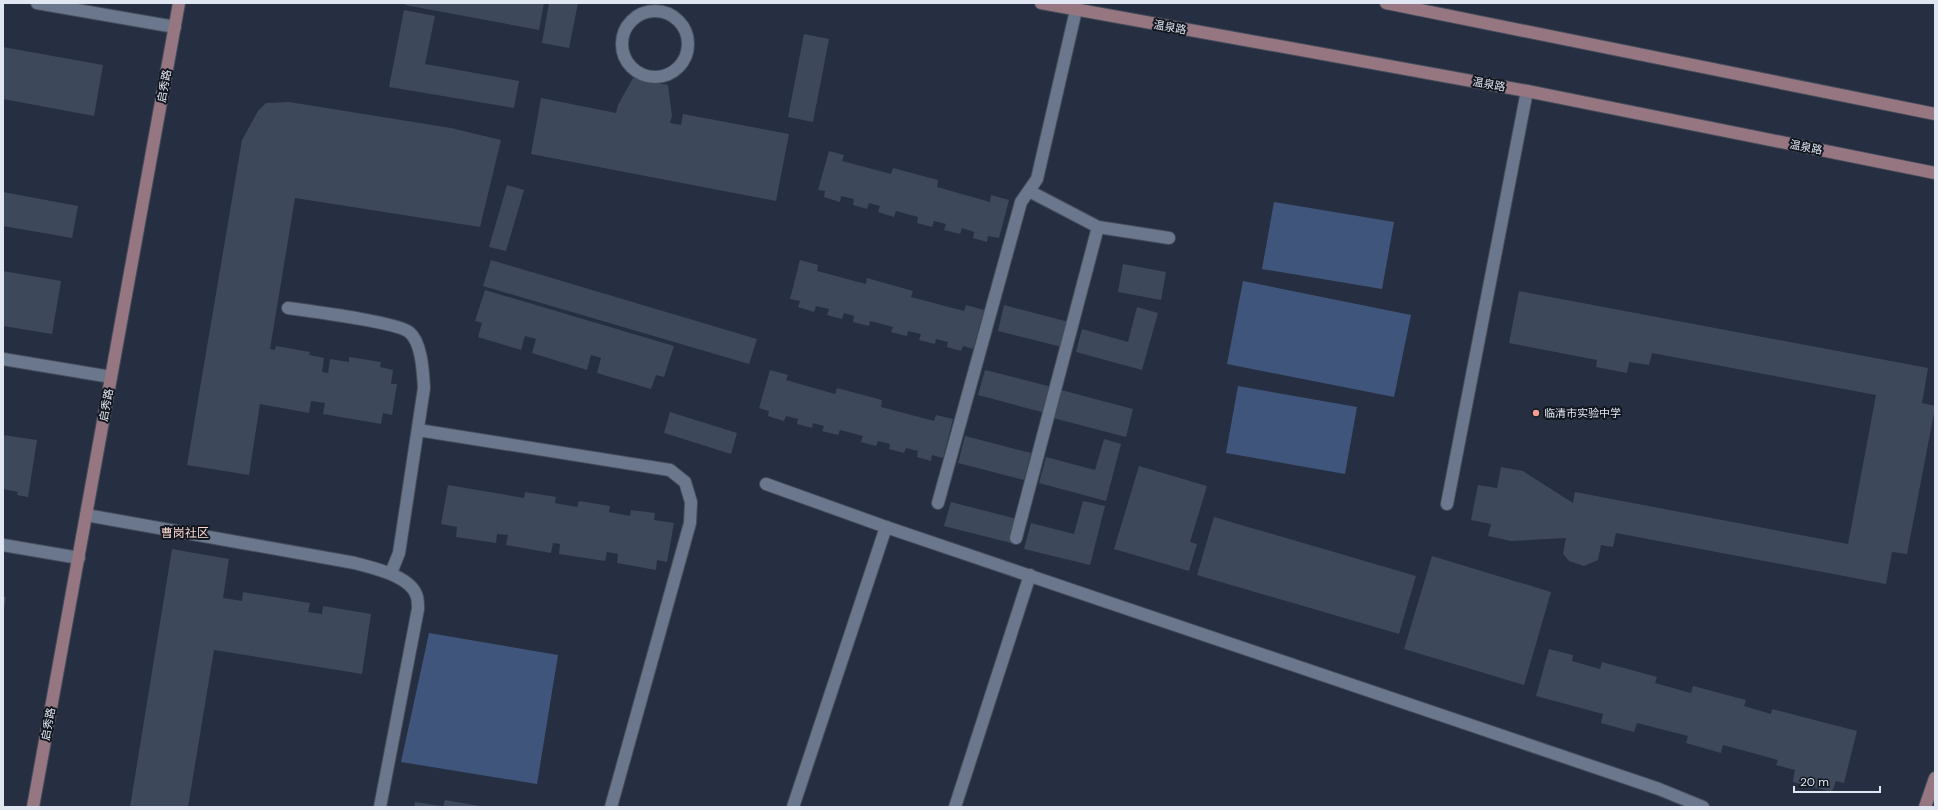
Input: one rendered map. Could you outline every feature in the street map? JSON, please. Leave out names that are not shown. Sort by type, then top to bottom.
[{"type":"main road","name":"启秀路","points":[[33,807],[179,3]]},
{"type":"main road","name":"温泉路","points":[[1041,3],[1527,91],[1935,173]]},
{"type":"main road","points":[[1386,3],[1935,114]]},
{"type":"main road","points":[[1925,807],[1935,778]]},
{"type":"lane","points":[[37,3],[175,27]]},
{"type":"lane","points":[[664,7],[682,24],[687,35],[689,46],[686,58],[679,67],[664,76],[647,77],[636,72],[628,64],[623,54],[622,42],[624,31],[631,21],[640,14],[664,7]]},
{"type":"lane","points":[[938,503],[1021,202],[1037,179],[1076,10]]},
{"type":"lane","points":[[1447,504],[1527,91]]},
{"type":"lane","points":[[1029,191],[1098,226],[1169,238]]},
{"type":"lane","points":[[1016,538],[1098,226]]},
{"type":"lane","points":[[288,308],[391,326],[410,332],[417,344],[422,362],[424,382],[399,553],[391,573]]},
{"type":"lane","points":[[3,359],[111,377]]},
{"type":"lane","points":[[418,430],[670,470],[685,482],[691,502],[690,523],[611,807]]},
{"type":"lane","points":[[766,484],[886,527],[1659,788],[1703,807]]},
{"type":"lane","points":[[86,515],[356,563],[391,573],[406,582],[417,595],[418,609],[380,807]]},
{"type":"lane","points":[[793,807],[886,527]]},
{"type":"lane","points":[[3,545],[78,558]]},
{"type":"lane","points":[[955,807],[1030,575]]},
{"type":"shaded area","points":[[1274,202],[1394,222],[1382,289],[1262,269]]},
{"type":"shaded area","points":[[1243,281],[1411,315],[1394,397],[1227,364]]},
{"type":"shaded area","points":[[1238,386],[1357,407],[1345,474],[1226,453]]},
{"type":"shaded area","points":[[429,633],[558,655],[537,784],[401,762]]},
{"type":"building","points":[[406,3],[544,3],[539,30],[405,5]]},
{"type":"building","points":[[549,3],[578,3],[569,48],[542,43]]},
{"type":"building","points":[[404,10],[435,16],[425,64],[519,81],[514,108],[389,87]]},
{"type":"building","points":[[804,34],[829,39],[813,122],[788,117]]},
{"type":"building","points":[[3,47],[103,65],[94,116],[3,99]]},
{"type":"building","points":[[633,78],[668,85],[672,116],[670,123],[681,125],[683,114],[789,134],[776,201],[531,154],[541,98],[616,113],[618,105]]},
{"type":"building","points":[[289,102],[451,128],[501,140],[480,227],[295,198],[270,349],[275,350],[276,346],[310,352],[309,355],[324,358],[322,372],[328,373],[330,359],[349,362],[349,357],[381,362],[380,367],[393,370],[391,384],[397,384],[392,415],[383,413],[381,424],[323,414],[325,403],[311,401],[309,413],[260,404],[249,475],[187,465],[242,140],[258,111],[266,103]]},
{"type":"building","points":[[829,151],[844,155],[842,161],[891,174],[893,168],[938,180],[937,187],[990,202],[991,195],[1009,200],[999,238],[988,236],[987,242],[973,238],[974,232],[962,228],[960,234],[944,230],[946,224],[934,221],[932,227],[917,223],[918,217],[896,211],[894,217],[878,212],[880,206],[869,203],[867,209],[853,205],[854,199],[841,196],[840,202],[824,197],[825,191],[818,190]]},
{"type":"building","points":[[507,185],[524,190],[506,251],[489,247]]},
{"type":"building","points":[[3,192],[78,206],[72,238],[3,226]]},
{"type":"building","points":[[491,260],[757,339],[749,364],[483,286]]},
{"type":"building","points":[[800,260],[818,265],[817,271],[866,284],[867,278],[913,291],[911,297],[964,311],[966,305],[984,310],[973,349],[963,346],[961,351],[947,347],[948,342],[936,339],[935,344],[919,340],[921,334],[908,331],[907,336],[891,332],[893,327],[870,321],[869,326],[853,322],[854,316],[844,313],[842,319],[827,315],[829,309],[816,306],[814,312],[798,307],[800,301],[790,299]]},
{"type":"building","points":[[1123,264],[1166,272],[1161,300],[1118,292]]},
{"type":"building","points":[[3,271],[61,281],[52,334],[3,326]]},
{"type":"building","points":[[485,290],[674,346],[664,377],[656,375],[651,389],[597,373],[601,358],[591,355],[587,370],[532,353],[536,339],[525,336],[521,350],[478,337],[482,323],[475,321]]},
{"type":"building","points":[[1519,291],[1928,368],[1922,403],[1935,406],[1935,408],[1907,554],[1892,552],[1886,584],[1616,533],[1613,547],[1601,545],[1598,560],[1584,566],[1569,561],[1563,554],[1566,538],[1511,541],[1488,536],[1491,524],[1471,520],[1478,485],[1497,488],[1501,467],[1523,471],[1573,503],[1575,492],[1848,544],[1876,395],[1652,353],[1649,365],[1629,362],[1627,373],[1596,367],[1597,360],[1509,343]]},
{"type":"building","points":[[1004,305],[1069,322],[1062,347],[998,331]]},
{"type":"building","points":[[1137,307],[1158,313],[1142,370],[1076,352],[1082,329],[1128,342]]},
{"type":"building","points":[[770,370],[788,375],[786,380],[835,394],[837,388],[882,400],[881,407],[934,421],[936,415],[953,419],[943,458],[932,455],[931,461],[917,457],[918,451],[906,448],[904,453],[889,449],[890,444],[878,441],[876,446],[861,442],[863,436],[840,430],[838,435],[822,431],[824,426],[813,423],[812,428],[797,424],[798,419],[786,416],[784,421],[768,416],[769,411],[759,408]]},
{"type":"building","points":[[985,370],[1052,387],[1045,413],[978,395]]},
{"type":"building","points":[[1061,390],[1133,409],[1126,437],[1053,418]]},
{"type":"building","points":[[670,412],[737,433],[731,454],[664,433]]},
{"type":"building","points":[[3,435],[37,440],[28,497],[17,495],[18,492],[3,489]]},
{"type":"building","points":[[965,436],[1031,453],[1024,480],[958,463]]},
{"type":"building","points":[[1104,439],[1121,444],[1106,501],[1039,483],[1046,457],[1095,470]]},
{"type":"building","points":[[1139,466],[1207,486],[1190,542],[1197,544],[1189,571],[1114,549]]},
{"type":"building","points":[[448,485],[524,498],[525,492],[556,497],[555,503],[577,507],[579,501],[610,506],[609,512],[630,516],[631,510],[655,513],[654,520],[674,523],[667,562],[657,560],[656,570],[617,563],[618,554],[607,552],[605,561],[559,554],[560,544],[553,543],[551,553],[506,545],[508,535],[497,534],[496,543],[456,537],[457,527],[441,524]]},
{"type":"building","points":[[1083,501],[1105,506],[1090,565],[1024,549],[1031,523],[1074,534]]},
{"type":"building","points":[[951,502],[1017,519],[1011,543],[944,526]]},
{"type":"building","points":[[1214,517],[1416,576],[1399,634],[1197,575]]},
{"type":"building","points":[[172,549],[229,559],[223,598],[242,601],[243,592],[310,603],[308,612],[322,614],[323,606],[371,614],[362,674],[214,650],[188,807],[130,807]]},
{"type":"building","points":[[1432,556],[1551,592],[1524,685],[1404,649]]},
{"type":"building","points":[[3,596],[6,597],[4,609],[3,609]]},
{"type":"building","points":[[1549,649],[1573,655],[1572,661],[1600,669],[1602,662],[1657,677],[1655,683],[1691,693],[1693,686],[1746,700],[1744,706],[1771,714],[1772,709],[1857,731],[1844,783],[1836,781],[1832,792],[1793,782],[1795,770],[1776,765],[1778,760],[1723,745],[1721,753],[1686,743],[1688,736],[1637,723],[1634,732],[1601,723],[1603,714],[1536,696]]},
{"type":"building","points":[[445,800],[480,806],[480,807],[443,807]]},
{"type":"building","points":[[415,802],[442,806],[414,807]]},
{"type":"place","name":"临清市实验中学","points":[[1536,413]]},
{"type":"district","name":"曹岗社区","points":[[185,533]]}]
